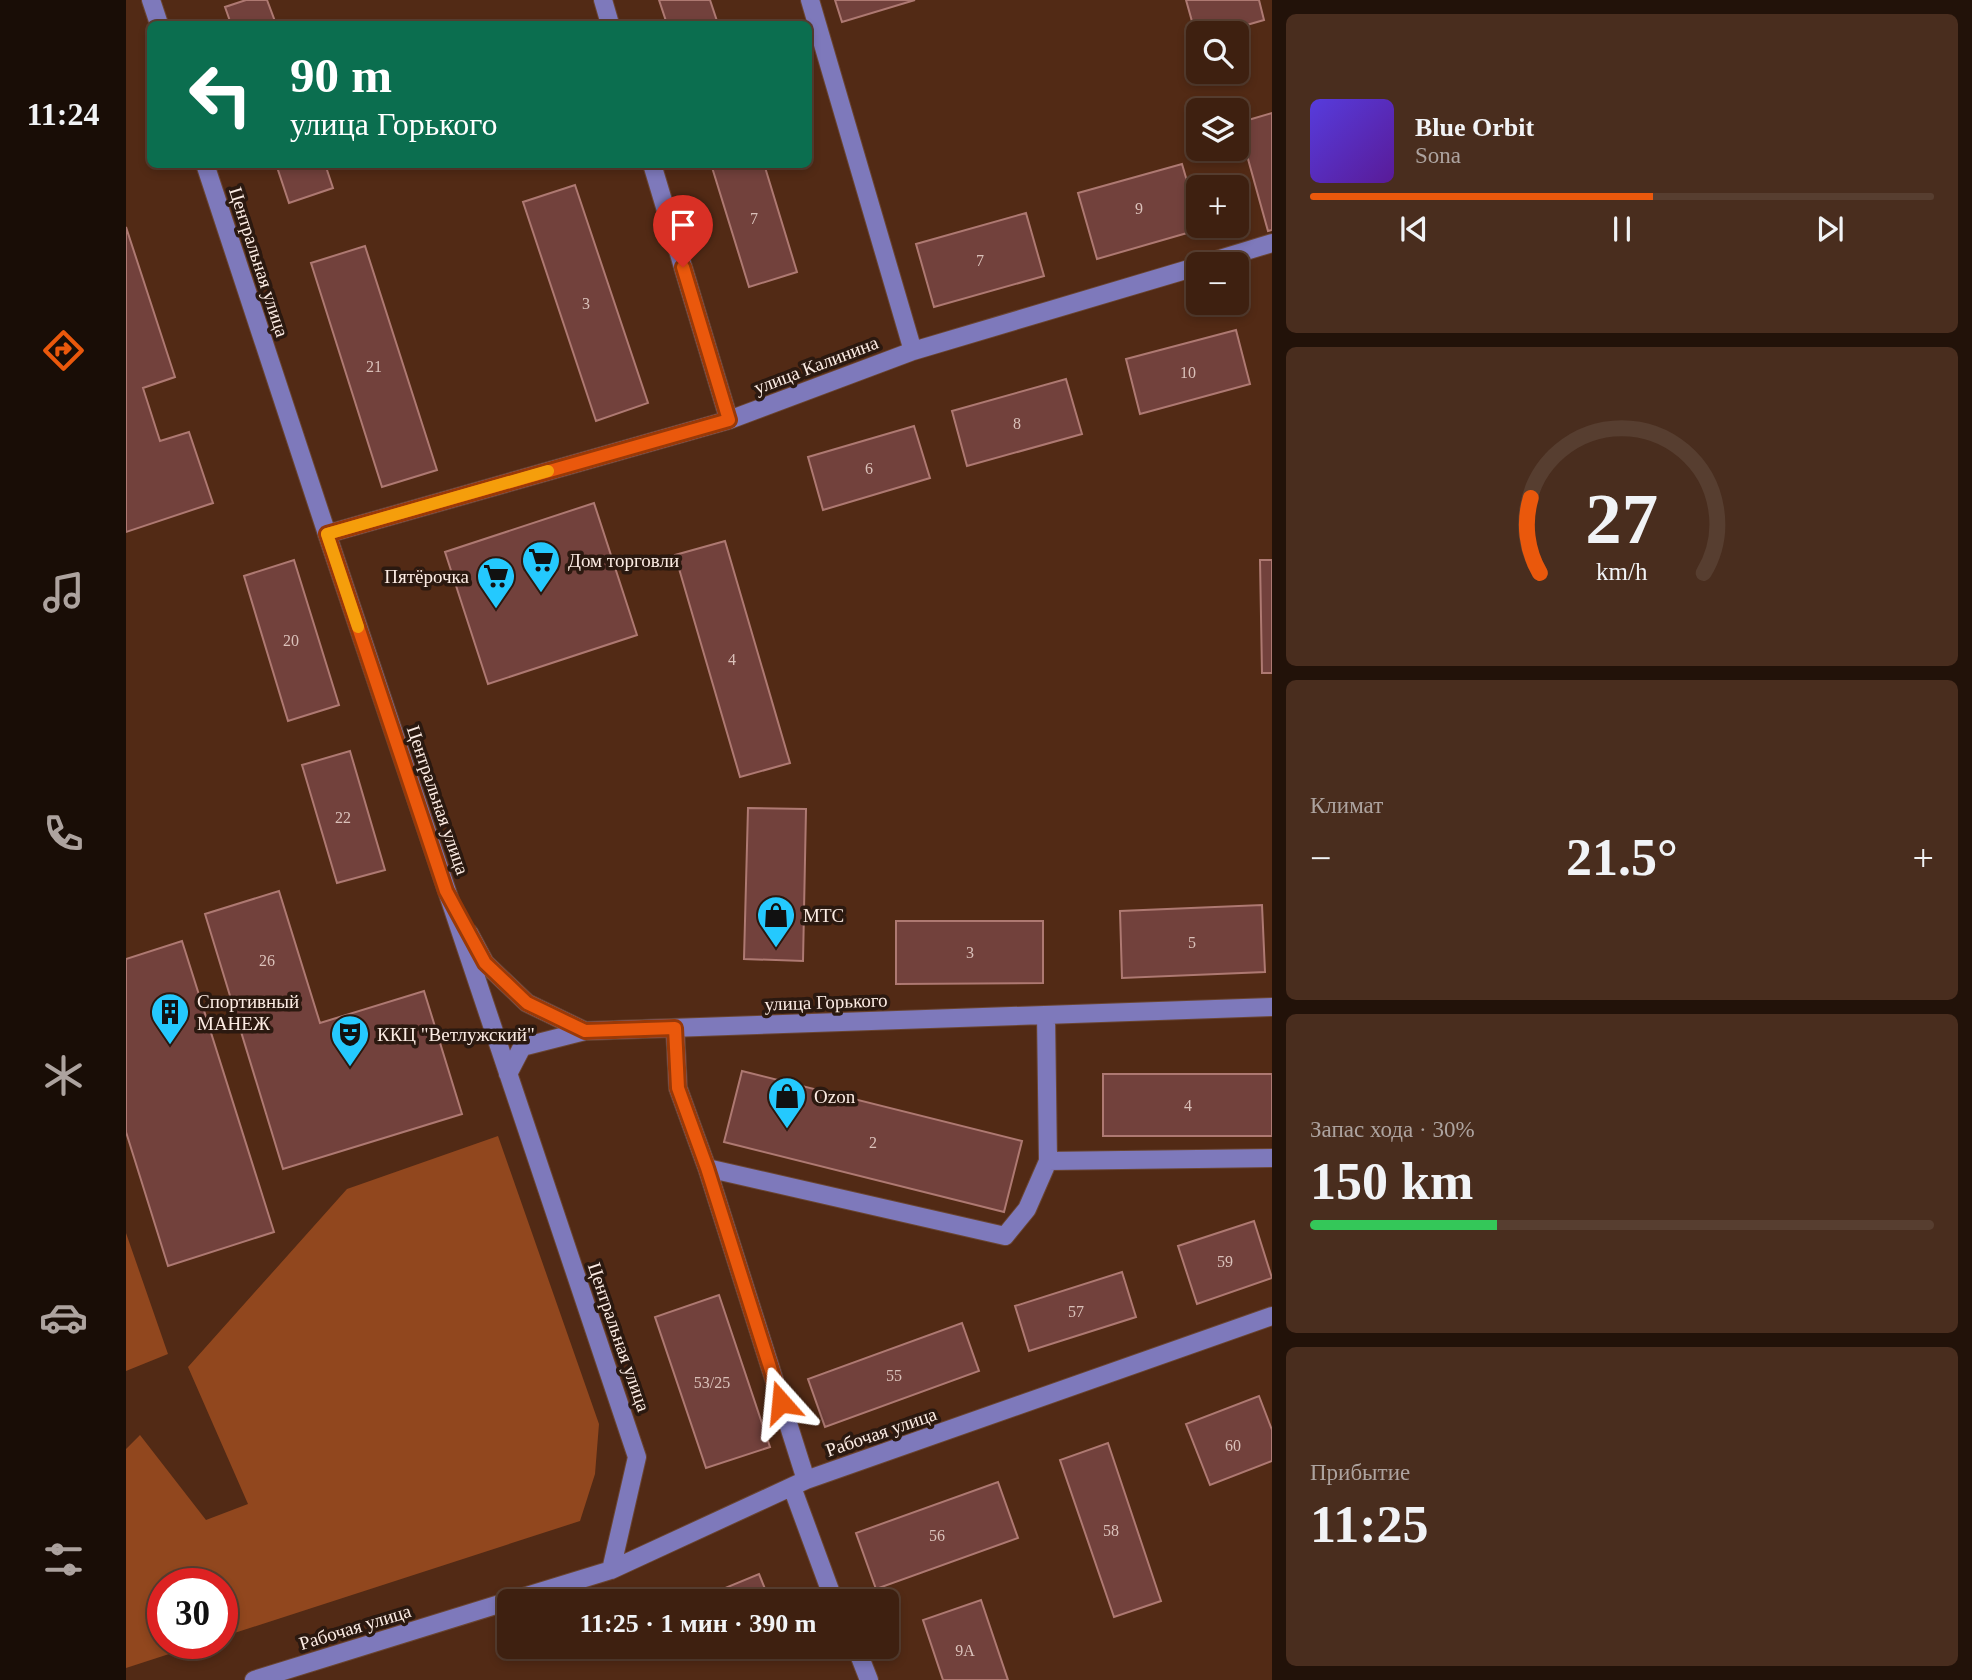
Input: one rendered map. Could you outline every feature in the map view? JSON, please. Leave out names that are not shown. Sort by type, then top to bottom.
[{"type":"street","points":[[151,0],[158,21]]},
{"type":"street","points":[[603,0],[609,21]]},
{"type":"street","points":[[810,0],[913,351]]},
{"type":"street","name":"Центральная улица","points":[[206,168],[637,1458],[611,1570]]},
{"type":"street","points":[[653,168],[729,420]]},
{"type":"street","name":"улица Калинина","points":[[1243,252],[1272,243]]},
{"type":"street","name":"улица Калинина","points":[[327,534],[729,420],[913,351],[1186,269]]},
{"type":"street","name":"улица Горького","points":[[446,891],[485,963],[527,1003],[585,1031],[1272,1007]]},
{"type":"street","points":[[707,1168],[1004,1236],[1027,1209],[1048,1161],[1046,1015]]},
{"type":"street","points":[[675,1028],[678,1088],[707,1168],[830,1589]]},
{"type":"street","points":[[508,1074],[522,1048],[585,1031]]},
{"type":"street","points":[[1048,1161],[1272,1158]]},
{"type":"street","name":"Рабочая улица","points":[[549,1589],[611,1570],[799,1484],[1272,1316]]},
{"type":"street","name":"Рабочая улица","points":[[254,1680],[497,1605]]},
{"type":"street","points":[[861,1659],[869,1680]]},
{"type":"shaded area","points":[[498,1136],[599,1424],[595,1474],[580,1521],[238,1632],[238,1568],[147,1568],[147,1659],[154,1659],[126,1668],[126,1449],[140,1435],[206,1520],[248,1504],[188,1367],[347,1189]]},
{"type":"shaded area","points":[[126,1233],[168,1354],[126,1371]]},
{"type":"building","points":[[246,0],[267,0],[275,21],[230,21],[225,7]]},
{"type":"building","points":[[659,0],[710,0],[717,21],[666,21]]},
{"type":"building","points":[[835,0],[915,0],[842,22]]},
{"type":"building","points":[[1186,0],[1259,0],[1264,20],[1249,24],[1249,21],[1192,21]]},
{"type":"building","points":[[1272,113],[1272,230],[1268,231],[1249,161],[1249,120]]},
{"type":"building","points":[[1182,164],[1186,178],[1186,233],[1097,259],[1078,193]]},
{"type":"building","points":[[277,168],[326,168],[333,188],[289,203]]},
{"type":"building","points":[[712,168],[765,168],[797,272],[749,287]]},
{"type":"building","points":[[575,185],[648,403],[596,421],[523,202]]},
{"type":"building","points":[[1026,213],[1044,276],[934,307],[916,244]]},
{"type":"building","points":[[126,227],[175,377],[143,388],[160,441],[189,432],[213,503],[126,532]]},
{"type":"building","points":[[365,246],[437,470],[382,487],[311,263]]},
{"type":"building","points":[[1236,330],[1250,384],[1140,414],[1126,359]]},
{"type":"building","points":[[1066,379],[1082,434],[967,466],[952,411]]},
{"type":"building","points":[[914,426],[930,478],[823,510],[808,457]]},
{"type":"building","name":"Дом торговли","points":[[594,503],[637,635],[488,684],[445,552]]},
{"type":"building","points":[[725,541],[790,763],[740,777],[675,555]]},
{"type":"building","points":[[294,560],[339,705],[288,721],[244,576]]},
{"type":"building","points":[[1260,560],[1272,560],[1272,673],[1262,673]]},
{"type":"building","points":[[350,751],[385,870],[337,883],[302,765]]},
{"type":"building","points":[[748,808],[806,809],[803,961],[744,959]]},
{"type":"building","name":"ККЦ \"Ветлужский\"","points":[[279,891],[320,1023],[424,991],[462,1114],[283,1169],[205,914]]},
{"type":"building","points":[[1262,905],[1265,972],[1122,978],[1120,911]]},
{"type":"building","points":[[896,921],[1043,921],[1043,983],[896,984]]},
{"type":"building","name":"Спортивный МАНЕЖ","points":[[182,941],[274,1232],[168,1266],[126,1132],[126,959]]},
{"type":"building","points":[[742,1071],[1022,1141],[1004,1212],[724,1142]]},
{"type":"building","points":[[1103,1074],[1272,1074],[1272,1136],[1103,1136]]},
{"type":"building","points":[[1254,1221],[1272,1278],[1197,1304],[1178,1246]]},
{"type":"building","points":[[1122,1272],[1136,1317],[1029,1351],[1015,1306]]},
{"type":"building","points":[[719,1295],[770,1447],[706,1468],[655,1317]]},
{"type":"building","points":[[962,1323],[979,1371],[825,1427],[808,1379]]},
{"type":"building","points":[[1259,1396],[1272,1430],[1272,1461],[1210,1485],[1186,1424]]},
{"type":"building","points":[[1108,1443],[1161,1601],[1114,1617],[1060,1460]]},
{"type":"building","points":[[998,1482],[1018,1538],[876,1589],[856,1533]]},
{"type":"building","points":[[759,1574],[765,1589],[723,1589]]},
{"type":"building","points":[[981,1600],[1008,1680],[943,1680],[923,1620]]},
{"type":"slow traffic","points":[[358,627],[327,534],[548,471]]},
{"type":"place","name":"Дом торговли","points":[[541,594]]},
{"type":"place","name":"Пятёрочка","points":[[496,610]]},
{"type":"place","name":"МТС","points":[[776,949]]},
{"type":"place","name":"Спортивный МАНЕЖ","points":[[170,1046]]},
{"type":"place","name":"ККЦ \"Ветлужский\"","points":[[350,1068]]},
{"type":"place","name":"Ozon","points":[[787,1130]]},
{"type":"route","points":[[683,267],[729,420],[327,534],[446,891],[485,963],[527,1003],[585,1031],[675,1028],[678,1088],[707,1168],[781,1402]]}]
